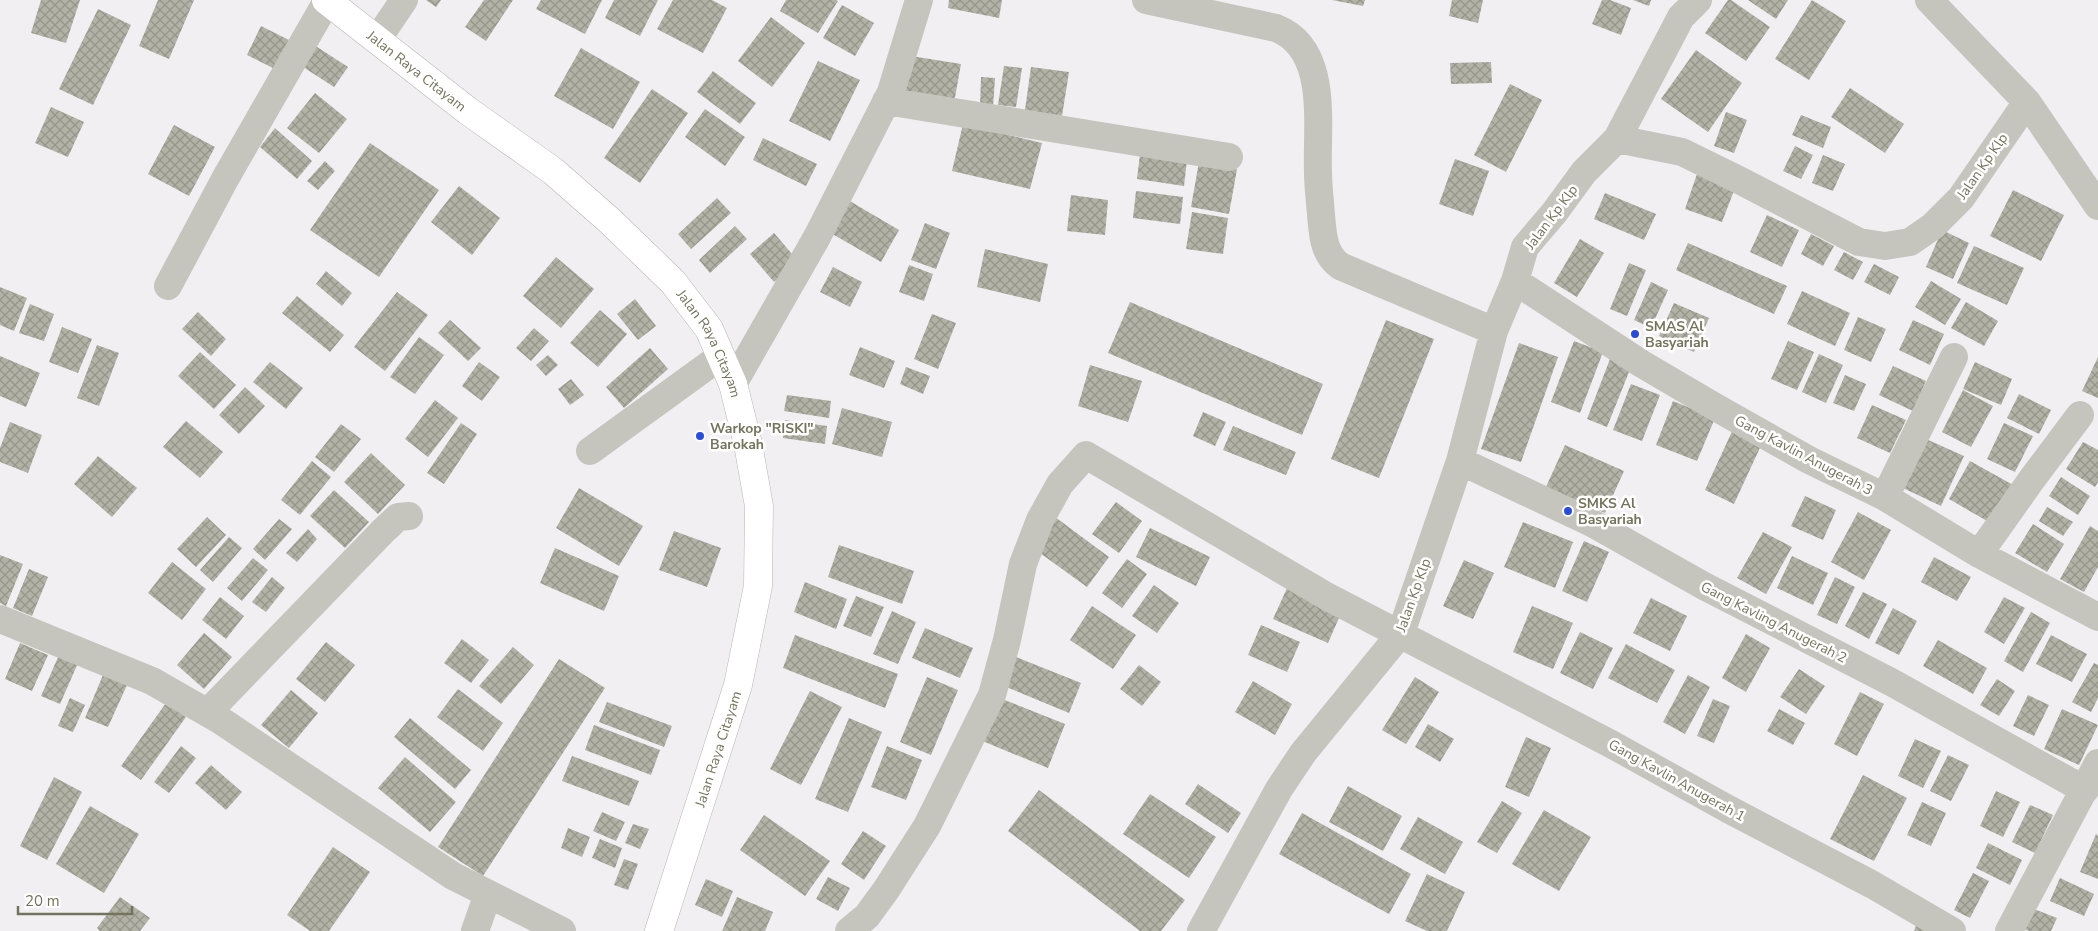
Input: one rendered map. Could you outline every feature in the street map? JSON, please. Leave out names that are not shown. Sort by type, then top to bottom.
[{"type":"main road","name":"Jalan Raya Citayam","points":[[326,1],[468,110],[553,171],[610,221],[673,282],[709,329],[733,384],[748,444],[759,506],[758,586],[738,685],[659,931]]},
{"type":"street","points":[[377,40],[404,0]]},
{"type":"street","points":[[733,384],[818,237],[891,92],[919,0]]},
{"type":"street","points":[[1146,0],[1276,28],[1286,32],[1302,48],[1309,60],[1314,78],[1318,102],[1318,173],[1323,241],[1328,254],[1340,266],[1494,331]]},
{"type":"street","points":[[1617,139],[1681,17],[1698,0]]},
{"type":"street","points":[[1929,0],[2027,102],[2098,206]]},
{"type":"street","points":[[168,286],[225,178],[326,1]]},
{"type":"street","points":[[886,102],[1229,157]]},
{"type":"street","name":"Jalan Kp Klp","points":[[1200,931],[1279,789],[1303,753],[1400,633],[1460,461],[1494,331],[1516,281],[1525,247],[1554,213],[1584,172],[1617,139],[1682,152],[1858,242],[1885,246],[1910,242],[1933,226],[1961,198],[2027,102]]},
{"type":"street","name":"Gang Kavlin Anugerah 3","points":[[1516,281],[1642,364],[1717,408],[1809,460],[1884,498],[1979,554],[2098,617]]},
{"type":"street","points":[[590,451],[720,356]]},
{"type":"street","points":[[1884,498],[1954,357]]},
{"type":"street","points":[[1979,554],[2080,415]]},
{"type":"street","name":"Gang Kavlin Anugerah 1","points":[[849,931],[867,916],[886,890],[927,826],[948,784],[992,695],[1007,640],[1023,564],[1040,520],[1060,484],[1086,455],[1328,596],[1612,744],[1728,809],[1873,885],[1952,931]]},
{"type":"street","name":"Gang Kavling Anugerah 2","points":[[1460,461],[1592,523],[1704,586],[1891,682],[2085,790]]},
{"type":"street","points":[[208,712],[383,531],[398,517],[409,516]]},
{"type":"street","points":[[0,619],[152,681],[208,712],[453,876],[562,931]]},
{"type":"street","points":[[2009,931],[2098,763]]},
{"type":"street","points":[[475,931],[488,894]]},
{"type":"building","points":[[41,0],[80,0],[66,43],[31,33]]},
{"type":"building","points":[[158,0],[194,0],[169,59],[139,46]]},
{"type":"building","points":[[426,0],[441,0],[436,7]]},
{"type":"building","points":[[484,0],[513,0],[486,41],[465,27]]},
{"type":"building","points":[[541,0],[602,0],[585,34],[536,9]]},
{"type":"building","points":[[614,0],[658,0],[640,36],[605,18]]},
{"type":"building","points":[[673,0],[712,0],[727,8],[703,53],[657,29]]},
{"type":"building","points":[[786,0],[838,1],[818,33],[780,11]]},
{"type":"building","points":[[949,0],[1002,0],[999,18],[948,8]]},
{"type":"building","points":[[1332,0],[1365,0],[1363,6]]},
{"type":"building","points":[[1452,0],[1483,0],[1478,23],[1449,16]]},
{"type":"building","points":[[1602,0],[1610,0],[1631,8],[1621,35],[1592,24]]},
{"type":"building","points":[[1633,0],[1651,0],[1649,6]]},
{"type":"building","points":[[1728,0],[1731,0],[1770,27],[1746,61],[1705,33]]},
{"type":"building","points":[[1748,0],[1788,0],[1776,19]]},
{"type":"building","points":[[1812,0],[1846,21],[1809,80],[1775,59]]},
{"type":"building","points":[[842,5],[874,23],[855,56],[823,38]]},
{"type":"building","points":[[98,9],[131,25],[93,105],[59,89]]},
{"type":"building","points":[[771,17],[805,43],[772,87],[738,61]]},
{"type":"building","points":[[261,26],[289,40],[275,69],[247,55]]},
{"type":"building","points":[[314,45],[348,67],[334,87],[300,65]]},
{"type":"building","points":[[581,48],[640,82],[613,129],[554,96]]},
{"type":"building","points":[[1696,50],[1742,83],[1708,132],[1661,99]]},
{"type":"building","points":[[911,56],[961,64],[954,103],[905,96]]},
{"type":"building","points":[[818,61],[860,80],[830,141],[789,121]]},
{"type":"building","points":[[1491,62],[1492,83],[1451,84],[1450,63]]},
{"type":"building","points":[[1004,66],[1022,68],[1016,107],[998,105]]},
{"type":"building","points":[[1031,67],[1069,72],[1062,116],[1025,110]]},
{"type":"building","points":[[713,71],[756,103],[740,124],[697,92]]},
{"type":"building","points":[[981,77],[995,78],[993,107],[980,106]]},
{"type":"building","points":[[1510,84],[1542,100],[1506,172],[1474,155]]},
{"type":"building","points":[[1850,88],[1904,124],[1885,153],[1831,117]]},
{"type":"building","points":[[652,89],[688,113],[640,183],[604,158]]},
{"type":"building","points":[[315,93],[347,119],[319,153],[287,128]]},
{"type":"building","points":[[51,107],[84,122],[68,157],[35,143]]},
{"type":"building","points":[[705,109],[745,137],[725,166],[685,137]]},
{"type":"building","points":[[1726,112],[1747,120],[1734,153],[1714,146]]},
{"type":"building","points":[[1801,115],[1831,127],[1823,148],[1792,135]]},
{"type":"building","points":[[963,124],[1042,143],[1030,189],[952,171]]},
{"type":"building","points":[[174,125],[215,147],[189,196],[148,174]]},
{"type":"building","points":[[275,128],[312,161],[297,179],[260,147]]},
{"type":"building","points":[[763,138],[817,164],[806,186],[753,160]]},
{"type":"building","points":[[370,143],[439,190],[379,277],[310,230]]},
{"type":"building","points":[[1795,146],[1813,155],[1801,179],[1783,171]]},
{"type":"building","points":[[1140,154],[1187,160],[1184,186],[1137,179]]},
{"type":"building","points":[[1823,155],[1845,164],[1833,191],[1812,183]]},
{"type":"building","points":[[1455,159],[1489,171],[1473,216],[1439,204]]},
{"type":"building","points":[[325,161],[335,171],[318,190],[307,181]]},
{"type":"building","points":[[1199,162],[1237,169],[1229,214],[1191,207]]},
{"type":"building","points":[[1697,174],[1735,188],[1722,222],[1685,209]]},
{"type":"building","points":[[459,186],[500,218],[472,255],[431,222]]},
{"type":"building","points":[[2013,190],[2064,215],[2041,261],[1990,236]]},
{"type":"building","points":[[1136,191],[1183,197],[1180,224],[1133,218]]},
{"type":"building","points":[[1605,193],[1656,214],[1644,240],[1594,219]]},
{"type":"building","points":[[1071,195],[1108,200],[1105,235],[1067,231]]},
{"type":"building","points":[[717,198],[731,213],[691,249],[678,234]]},
{"type":"building","points":[[848,200],[899,230],[881,262],[829,232]]},
{"type":"building","points":[[1192,212],[1228,218],[1223,254],[1186,249]]},
{"type":"building","points":[[1767,215],[1799,230],[1782,267],[1750,252]]},
{"type":"building","points":[[925,223],[950,233],[936,269],[911,260]]},
{"type":"building","points":[[735,226],[747,239],[710,273],[699,260]]},
{"type":"building","points":[[1942,230],[1969,243],[1953,279],[1926,267]]},
{"type":"building","points":[[774,233],[798,261],[774,282],[750,254]]},
{"type":"building","points":[[1811,234],[1834,246],[1823,266],[1801,254]]},
{"type":"building","points":[[1580,239],[1604,253],[1577,297],[1554,283]]},
{"type":"building","points":[[1688,243],[1787,286],[1774,314],[1676,270]]},
{"type":"building","points":[[1974,246],[2024,268],[2007,305],[1957,283]]},
{"type":"building","points":[[985,249],[1048,264],[1040,302],[977,287]]},
{"type":"building","points":[[1844,252],[1863,262],[1853,280],[1834,270]]},
{"type":"building","points":[[556,257],[594,289],[561,328],[523,296]]},
{"type":"building","points":[[1629,263],[1646,270],[1627,316],[1610,309]]},
{"type":"building","points":[[1874,264],[1899,277],[1890,295],[1864,282]]},
{"type":"building","points":[[909,265],[933,274],[924,301],[899,292]]},
{"type":"building","points":[[833,267],[862,282],[850,307],[820,292]]},
{"type":"building","points":[[326,271],[352,293],[342,306],[316,284]]},
{"type":"building","points":[[1931,281],[1961,299],[1945,325],[1915,307]]},
{"type":"building","points":[[1651,282],[1668,290],[1651,328],[1634,320]]},
{"type":"building","points":[[0,287],[27,298],[14,331],[0,325]]},
{"type":"building","points":[[1802,291],[1850,313],[1835,346],[1787,324]]},
{"type":"building","points":[[397,292],[428,315],[385,371],[354,347]]},
{"type":"building","points":[[297,296],[344,335],[330,352],[282,313]]},
{"type":"building","points":[[635,299],[656,326],[638,340],[617,314]]},
{"type":"building","points":[[1130,302],[1323,384],[1302,435],[1108,353]]},
{"type":"building","points":[[1966,302],[1998,321],[1984,346],[1951,328]]},
{"type":"building","points":[[1674,303],[1709,318],[1694,352],[1659,336]]},
{"type":"building","points":[[30,304],[54,314],[44,341],[19,333]]},
{"type":"building","points":[[600,310],[627,334],[598,367],[570,343]]},
{"type":"building","points":[[198,312],[226,339],[211,356],[182,329]]},
{"type":"building","points":[[932,314],[956,323],[938,369],[914,359]]},
{"type":"building","points":[[1858,317],[1886,329],[1871,362],[1844,350]]},
{"type":"building","points":[[450,320],[481,348],[468,361],[438,333]]},
{"type":"building","points":[[1386,320],[1434,339],[1379,478],[1331,459]]},
{"type":"building","points":[[1913,320],[1944,334],[1930,365],[1899,350]]},
{"type":"building","points":[[62,327],[92,339],[78,373],[49,362]]},
{"type":"building","points":[[534,328],[549,341],[531,361],[516,348]]},
{"type":"building","points":[[419,337],[444,355],[415,394],[390,377]]},
{"type":"building","points":[[1574,341],[1603,352],[1580,413],[1551,402]]},
{"type":"building","points":[[1788,341],[1814,352],[1797,390],[1771,379]]},
{"type":"building","points":[[1519,343],[1558,357],[1521,462],[1481,449]]},
{"type":"building","points":[[97,345],[119,353],[99,406],[77,398]]},
{"type":"building","points":[[860,347],[895,361],[884,388],[849,375]]},
{"type":"building","points":[[650,348],[668,369],[624,408],[606,387]]},
{"type":"building","points":[[200,352],[236,385],[214,409],[178,376]]},
{"type":"building","points":[[1819,354],[1843,365],[1826,403],[1802,392]]},
{"type":"building","points":[[548,355],[558,365],[546,376],[536,365]]},
{"type":"building","points":[[0,356],[40,373],[26,407],[0,396]]},
{"type":"building","points":[[2098,357],[2098,398],[2082,391]]},
{"type":"building","points":[[1610,359],[1631,367],[1607,427],[1587,419]]},
{"type":"building","points":[[270,362],[303,388],[286,409],[253,382]]},
{"type":"building","points":[[479,362],[500,377],[482,401],[462,386]]},
{"type":"building","points":[[1975,362],[2012,379],[2001,405],[1963,389]]},
{"type":"building","points":[[1090,365],[1142,381],[1128,422],[1078,406]]},
{"type":"building","points":[[1893,366],[1926,381],[1913,411],[1879,395]]},
{"type":"building","points":[[906,367],[930,376],[923,394],[900,384]]},
{"type":"building","points":[[1845,375],[1866,384],[1854,411],[1833,403]]},
{"type":"building","points":[[571,379],[584,395],[570,405],[558,389]]},
{"type":"building","points":[[1631,384],[1660,395],[1642,441],[1613,430]]},
{"type":"building","points":[[245,387],[265,406],[239,434],[219,415]]},
{"type":"building","points":[[1963,390],[1993,406],[1971,447],[1942,432]]},
{"type":"building","points":[[2019,394],[2051,410],[2039,434],[2007,418]]},
{"type":"building","points":[[787,395],[831,401],[829,418],[784,411]]},
{"type":"building","points":[[435,400],[458,418],[428,457],[405,439]]},
{"type":"building","points":[[1673,401],[1715,418],[1697,461],[1656,445]]},
{"type":"building","points":[[1872,405],[1906,420],[1890,453],[1857,438]]},
{"type":"building","points":[[842,408],[892,422],[882,457],[832,444]]},
{"type":"building","points":[[1203,412],[1226,422],[1215,446],[1193,436]]},
{"type":"building","points":[[785,420],[827,426],[825,444],[783,438]]},
{"type":"building","points":[[186,421],[223,452],[200,478],[163,447]]},
{"type":"building","points":[[10,422],[42,435],[28,473],[0,462],[0,448]]},
{"type":"building","points":[[461,423],[477,434],[444,484],[427,473]]},
{"type":"building","points":[[2004,423],[2033,436],[2015,472],[1987,459]]},
{"type":"building","points":[[341,424],[361,439],[334,472],[315,457]]},
{"type":"building","points":[[1735,425],[1764,439],[1734,504],[1705,490]]},
{"type":"building","points":[[1233,426],[1296,452],[1286,475],[1223,450]]},
{"type":"building","points":[[1926,439],[1964,456],[1941,506],[1903,488]]},
{"type":"building","points":[[2083,442],[2098,450],[2098,482],[2095,487],[2066,469]]},
{"type":"building","points":[[1565,445],[1624,471],[1605,513],[1546,487]]},
{"type":"building","points":[[371,453],[405,485],[378,514],[344,482]]},
{"type":"building","points":[[98,456],[137,488],[112,517],[74,484]]},
{"type":"building","points":[[312,461],[331,477],[300,515],[281,500]]},
{"type":"building","points":[[1970,461],[2015,486],[1994,525],[1949,499]]},
{"type":"building","points":[[2061,477],[2090,496],[2078,515],[2049,496]]},
{"type":"building","points":[[579,488],[643,526],[619,566],[556,528]]},
{"type":"building","points":[[334,490],[369,522],[345,548],[310,516]]},
{"type":"building","points":[[1805,496],[1836,510],[1823,540],[1791,526]]},
{"type":"building","points":[[1116,502],[1142,521],[1119,553],[1092,534]]},
{"type":"building","points":[[2047,507],[2073,522],[2063,536],[2039,521]]},
{"type":"building","points":[[1858,512],[1891,530],[1864,580],[1831,562]]},
{"type":"building","points":[[207,517],[226,535],[196,567],[177,549]]},
{"type":"building","points":[[1055,517],[1109,557],[1087,587],[1033,548]]},
{"type":"building","points":[[279,519],[292,529],[265,560],[253,549]]},
{"type":"building","points":[[1523,522],[1573,542],[1555,588],[1504,567]]},
{"type":"building","points":[[2033,524],[2064,544],[2047,572],[2015,553]]},
{"type":"building","points":[[2090,526],[2098,531],[2098,567],[2084,592],[2060,579]]},
{"type":"building","points":[[1150,528],[1210,557],[1196,586],[1136,557]]},
{"type":"building","points":[[308,529],[317,539],[297,562],[286,553]]},
{"type":"building","points":[[674,531],[721,548],[707,587],[659,570]]},
{"type":"building","points":[[1763,532],[1792,547],[1766,594],[1737,578]]},
{"type":"building","points":[[229,537],[242,548],[213,582],[200,570]]},
{"type":"building","points":[[1584,541],[1609,552],[1587,602],[1562,591]]},
{"type":"building","points":[[839,545],[914,571],[902,604],[828,577]]},
{"type":"building","points":[[555,548],[619,576],[604,611],[540,583]]},
{"type":"building","points":[[0,555],[23,564],[6,606],[0,603]]},
{"type":"building","points":[[1792,556],[1828,573],[1813,605],[1777,588]]},
{"type":"building","points":[[1934,557],[1971,577],[1957,601],[1921,582]]},
{"type":"building","points":[[253,558],[268,570],[242,601],[227,588]]},
{"type":"building","points":[[1127,559],[1147,574],[1122,608],[1102,593]]},
{"type":"building","points":[[1464,560],[1494,573],[1473,619],[1443,606]]},
{"type":"building","points":[[172,562],[206,589],[182,620],[148,593]]},
{"type":"building","points":[[29,569],[48,577],[32,616],[13,608]]},
{"type":"building","points":[[272,577],[285,588],[266,612],[252,602]]},
{"type":"building","points":[[1835,577],[1855,587],[1837,624],[1817,615]]},
{"type":"building","points":[[805,582],[847,599],[836,629],[794,612]]},
{"type":"building","points":[[1154,585],[1179,603],[1157,633],[1132,616]]},
{"type":"building","points":[[1288,586],[1342,611],[1328,643],[1273,619]]},
{"type":"building","points":[[1863,592],[1887,604],[1869,639],[1845,626]]},
{"type":"building","points":[[856,596],[884,607],[871,637],[843,626]]},
{"type":"building","points":[[220,597],[244,616],[226,639],[202,620]]},
{"type":"building","points":[[2004,597],[2025,608],[2004,644],[1984,632]]},
{"type":"building","points":[[1651,598],[1687,616],[1670,651],[1633,633]]},
{"type":"building","points":[[1092,606],[1136,635],[1113,669],[1070,640]]},
{"type":"building","points":[[1532,606],[1573,623],[1553,669],[1513,652]]},
{"type":"building","points":[[1893,608],[1917,621],[1899,655],[1875,643]]},
{"type":"building","points":[[892,611],[916,622],[898,664],[873,654]]},
{"type":"building","points":[[2031,612],[2050,623],[2023,672],[2004,661]]},
{"type":"building","points":[[1261,625],[1300,642],[1287,672],[1248,655]]},
{"type":"building","points":[[925,628],[973,648],[960,678],[912,658]]},
{"type":"building","points":[[1580,632],[1613,648],[1593,689],[1560,673]]},
{"type":"building","points":[[204,633],[232,657],[204,689],[177,665]]},
{"type":"building","points":[[1746,634],[1770,648],[1746,692],[1722,678]]},
{"type":"building","points":[[795,635],[898,674],[885,708],[783,668]]},
{"type":"building","points":[[2051,635],[2087,654],[2072,682],[2036,664]]},
{"type":"building","points":[[462,639],[489,660],[471,683],[444,663]]},
{"type":"building","points":[[1938,640],[1987,668],[1973,694],[1923,666]]},
{"type":"building","points":[[326,642],[355,665],[325,702],[296,679]]},
{"type":"building","points":[[20,643],[48,655],[32,691],[5,679]]},
{"type":"building","points":[[1626,644],[1675,670],[1657,703],[1608,678]]},
{"type":"building","points":[[513,647],[534,665],[501,704],[479,686]]},
{"type":"building","points":[[59,655],[78,663],[60,704],[41,696]]},
{"type":"building","points":[[1011,655],[1081,683],[1069,713],[999,684]]},
{"type":"building","points":[[559,659],[605,688],[483,876],[438,847]]},
{"type":"building","points":[[2094,663],[2098,665],[2098,698],[2091,712],[2072,702]]},
{"type":"building","points":[[1139,665],[1161,682],[1142,706],[1120,689]]},
{"type":"building","points":[[1799,669],[1825,686],[1806,714],[1780,697]]},
{"type":"building","points":[[103,675],[127,685],[108,727],[85,718]]},
{"type":"building","points":[[1688,675],[1710,687],[1685,734],[1663,722]]},
{"type":"building","points":[[927,677],[958,690],[931,755],[900,742]]},
{"type":"building","points":[[1415,677],[1439,692],[1406,744],[1382,730]]},
{"type":"building","points":[[1997,679],[2015,691],[1999,716],[1980,705]]},
{"type":"building","points":[[1253,681],[1292,704],[1275,735],[1235,712]]},
{"type":"building","points":[[458,689],[503,723],[483,751],[437,717]]},
{"type":"building","points":[[291,690],[318,713],[289,748],[261,725]]},
{"type":"building","points":[[810,691],[842,707],[801,785],[770,769]]},
{"type":"building","points":[[1860,692],[1884,704],[1857,756],[1834,744]]},
{"type":"building","points":[[2028,695],[2049,705],[2034,736],[2013,726]]},
{"type":"building","points":[[997,697],[1065,724],[1048,768],[980,740]]},
{"type":"building","points":[[70,698],[85,705],[73,732],[58,726]]},
{"type":"building","points":[[1713,699],[1730,706],[1714,743],[1697,736]]},
{"type":"building","points":[[607,702],[672,726],[664,747],[599,722]]},
{"type":"building","points":[[166,703],[186,717],[141,780],[121,766]]},
{"type":"building","points":[[1779,709],[1805,723],[1793,745],[1767,731]]},
{"type":"building","points":[[2062,709],[2098,725],[2079,765],[2044,749]]},
{"type":"building","points":[[410,718],[471,770],[455,789],[394,737]]},
{"type":"building","points":[[849,718],[882,732],[848,812],[815,799]]},
{"type":"building","points":[[1428,724],[1454,739],[1440,762],[1415,747]]},
{"type":"building","points":[[594,725],[660,750],[651,775],[585,750]]},
{"type":"building","points":[[1526,737],[1551,748],[1529,797],[1505,787]]},
{"type":"building","points":[[1915,739],[1941,751],[1923,788],[1898,776]]},
{"type":"building","points":[[181,746],[196,758],[169,793],[154,782]]},
{"type":"building","points":[[887,746],[922,760],[906,800],[871,787]]},
{"type":"building","points":[[1948,755],[1969,765],[1951,801],[1930,791]]},
{"type":"building","points":[[572,756],[639,781],[629,806],[562,781]]},
{"type":"building","points":[[405,757],[456,802],[430,832],[378,788]]},
{"type":"building","points":[[211,765],[242,792],[226,810],[195,783]]},
{"type":"building","points":[[1863,775],[1907,798],[1874,861],[1830,839]]},
{"type":"building","points":[[54,777],[82,792],[47,860],[20,846]]},
{"type":"building","points":[[1198,784],[1241,813],[1228,833],[1185,804]]},
{"type":"building","points":[[1348,786],[1402,816],[1383,851],[1329,822]]},
{"type":"building","points":[[1039,790],[1185,900],[1161,931],[1140,931],[1008,831]]},
{"type":"building","points":[[1996,791],[2020,802],[2003,837],[1980,826]]},
{"type":"building","points":[[1150,794],[1216,837],[1189,878],[1123,834]]},
{"type":"building","points":[[1502,801],[1522,813],[1497,853],[1477,842]]},
{"type":"building","points":[[1922,802],[1946,813],[1931,846],[1907,835]]},
{"type":"building","points":[[2030,805],[2053,815],[2035,853],[2012,842]]},
{"type":"building","points":[[90,806],[139,834],[104,893],[56,864]]},
{"type":"building","points":[[1544,810],[1591,837],[1559,891],[1512,864]]},
{"type":"building","points":[[602,812],[625,822],[616,841],[593,831]]},
{"type":"building","points":[[1302,813],[1411,874],[1389,914],[1279,854]]},
{"type":"building","points":[[764,815],[830,861],[805,896],[740,850]]},
{"type":"building","points":[[1418,817],[1463,842],[1445,874],[1400,849]]},
{"type":"building","points":[[633,824],[649,829],[640,849],[625,843]]},
{"type":"building","points":[[568,828],[590,837],[582,857],[561,848]]},
{"type":"building","points":[[863,831],[886,846],[864,880],[841,864]]},
{"type":"building","points":[[2096,834],[2098,836],[2098,879],[2080,872]]},
{"type":"building","points":[[600,839],[622,848],[615,868],[592,858]]},
{"type":"building","points":[[1988,843],[2022,860],[2010,885],[1976,868]]},
{"type":"building","points":[[333,847],[370,872],[329,931],[310,931],[287,915]]},
{"type":"building","points":[[624,859],[638,864],[628,890],[614,885]]},
{"type":"building","points":[[1973,873],[1989,881],[1970,918],[1954,910]]},
{"type":"building","points":[[1427,874],[1465,892],[1447,931],[1427,931],[1405,921]]},
{"type":"building","points":[[828,877],[850,888],[838,911],[816,899]]},
{"type":"building","points":[[2060,878],[2094,894],[2084,916],[2050,901]]},
{"type":"building","points":[[706,879],[733,891],[722,917],[695,905]]},
{"type":"building","points":[[120,897],[150,918],[140,931],[100,931],[97,928]]},
{"type":"building","points":[[737,897],[773,912],[765,931],[722,931]]},
{"type":"building","points":[[2029,907],[2057,918],[2051,931],[2029,931],[2021,928]]},
{"type":"building","points":[[1916,925],[1928,931],[1914,931]]},
{"type":"place","name":"SMAS Al Basyariah","points":[[1635,334]]},
{"type":"place","name":"Warkop \"RISKI\" Barokah","points":[[700,436]]},
{"type":"place","name":"SMKS Al Basyariah","points":[[1568,511]]}]
